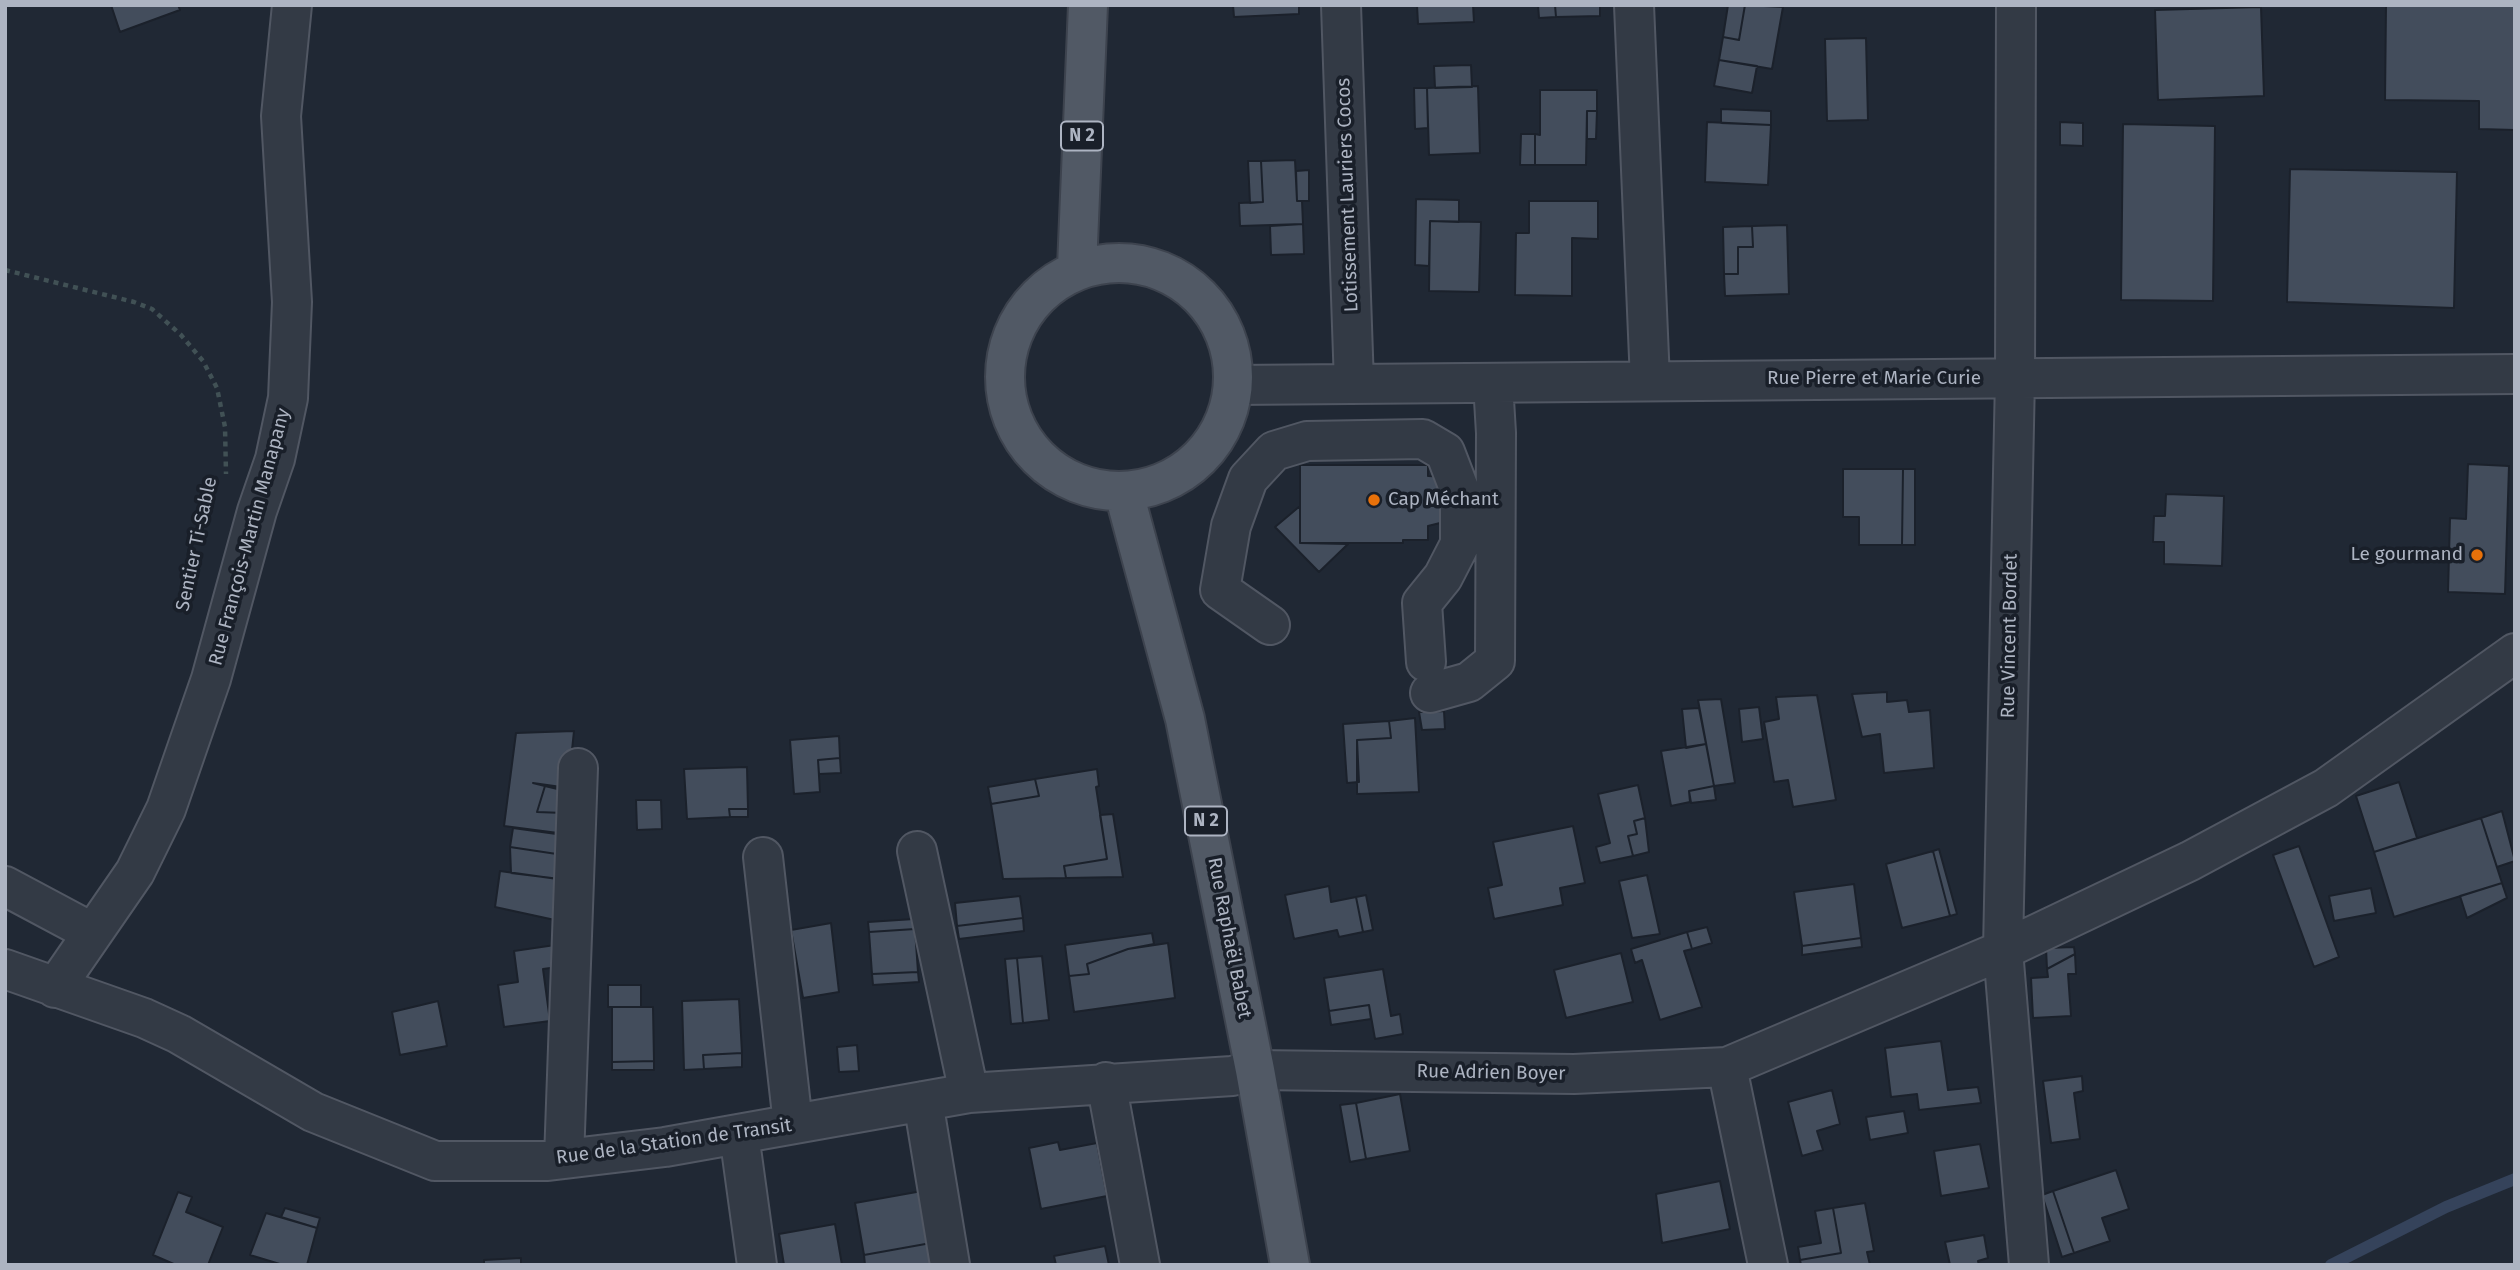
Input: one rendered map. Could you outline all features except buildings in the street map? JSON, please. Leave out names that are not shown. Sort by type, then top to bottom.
[{"type":"main road","name":"N 2","points":[[1077,267],[1088,5]]},
{"type":"main road","points":[[1114,262],[1152,267],[1186,284],[1213,312],[1230,346],[1234,385],[1223,426],[1200,460],[1165,483],[1124,493],[1104,492],[1068,480],[1036,458],[1015,427],[1005,390],[1006,353],[1020,318],[1045,289],[1077,267],[1114,262]]},
{"type":"main road","name":"Rue Raphaël Babet","points":[[1124,493],[1185,719],[1255,1070],[1290,1265]]},
{"type":"street","name":"Rue François-Martin Manapany","points":[[55,988],[135,872],[166,809],[211,679],[277,447],[288,398],[292,302],[281,116],[292,5]]},
{"type":"street","name":"Lotissement Lauriers Cocos","points":[[1341,5],[1354,384]]},
{"type":"street","points":[[1634,5],[1650,381]]},
{"type":"street","name":"Rue Vincent Bordet","points":[[2016,5],[2015,378],[2003,950],[2029,1265]]},
{"type":"street","name":"Rue Pierre et Marie Curie","points":[[1234,385],[2515,374]]},
{"type":"street","points":[[1270,625],[1220,590],[1231,526],[1248,480],[1274,451],[1307,441],[1423,439],[1445,452],[1460,491],[1460,544],[1443,577],[1422,603],[1428,677],[1469,682],[1495,661],[1496,433],[1493,383]]},
{"type":"street","name":"Rue Adrien Boyer","points":[[1255,1070],[1574,1074],[1727,1067],[2003,950],[2190,861],[2326,788],[2515,653]]},
{"type":"street","points":[[564,1159],[578,768]]},
{"type":"street","points":[[918,851],[969,1093]]},
{"type":"street","points":[[763,857],[793,1124]]},
{"type":"street","points":[[5,886],[93,933]]},
{"type":"street","name":"Rue de la Station de Transit","points":[[5,970],[144,1018],[179,1034],[313,1112],[435,1161],[564,1159],[665,1147],[969,1093],[1106,1082],[1232,1076],[1255,1070]]},
{"type":"street","points":[[1727,1067],[1768,1265]]},
{"type":"street","points":[[1106,1082],[1140,1265]]},
{"type":"street","points":[[923,1101],[950,1265]]},
{"type":"street","points":[[738,1134],[757,1265]]},
{"type":"path","name":"Sentier Ti-Sable","points":[[5,270],[134,302],[152,309],[181,335],[203,361],[217,388],[225,427],[224,484]]},
{"type":"waterway","points":[[2331,1265],[2446,1207],[2515,1179]]},
{"type":"place","name":"Cap Méchant","points":[[1374,500]]},
{"type":"place","name":"Le gourmand","points":[[2477,555]]}]
